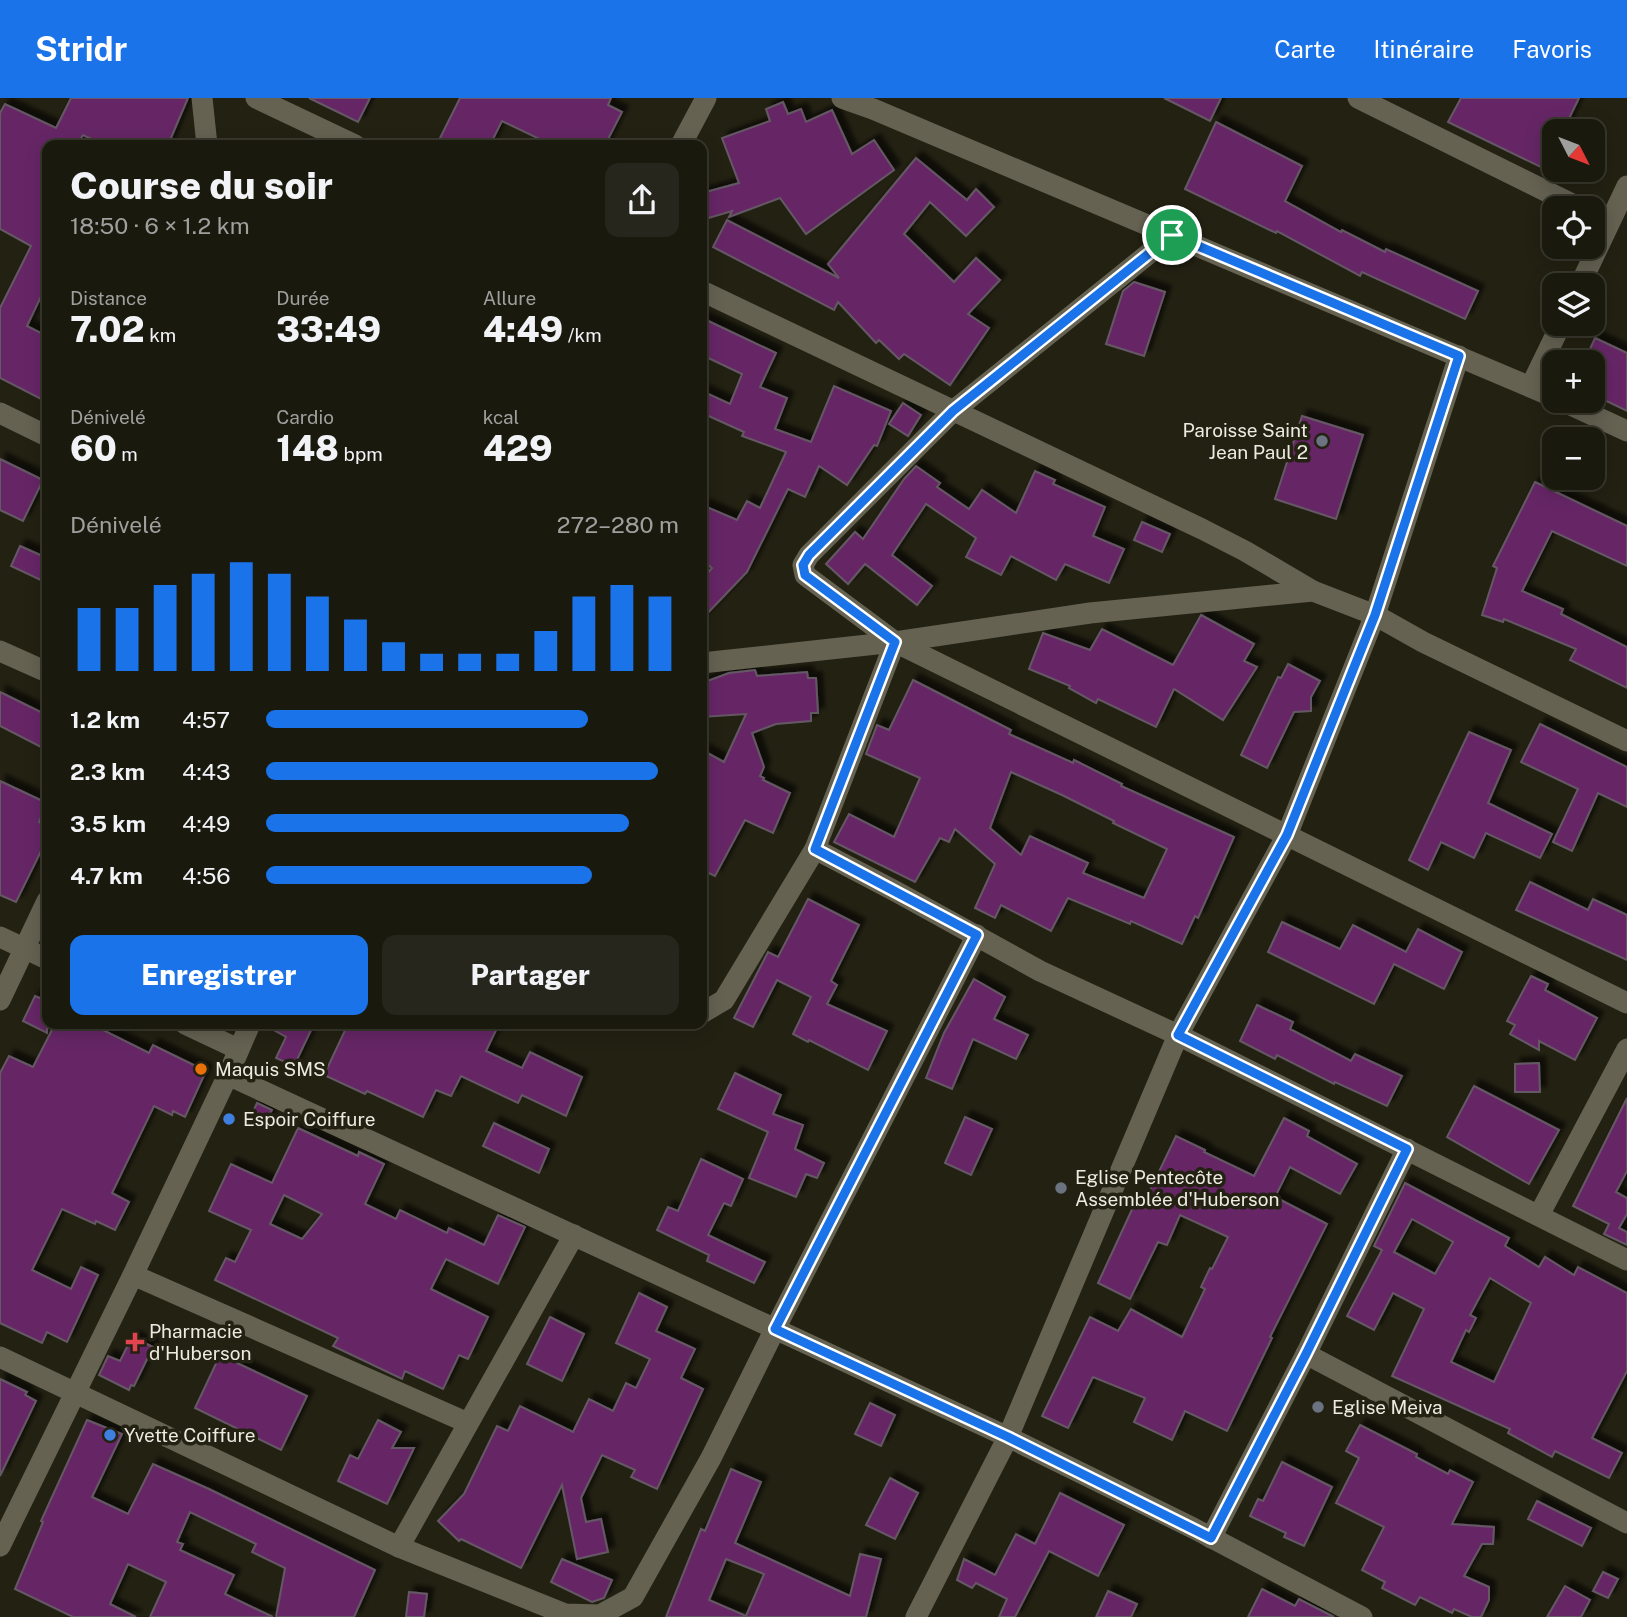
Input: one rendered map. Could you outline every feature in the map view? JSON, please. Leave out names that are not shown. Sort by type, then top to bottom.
[{"type":"street","points":[[202,98],[205,140]]},
{"type":"street","points":[[256,98],[344,140]]},
{"type":"street","points":[[684,140],[706,98]]},
{"type":"street","points":[[842,98],[875,103],[1172,235],[1542,391]]},
{"type":"street","points":[[1358,98],[1556,196]]},
{"type":"street","points":[[1605,214],[1627,186]]},
{"type":"street","points":[[1172,235],[953,411],[809,555],[803,565],[805,575],[895,642],[1627,1003]]},
{"type":"street","points":[[707,293],[1202,529],[1313,591],[1375,615],[1435,648],[1627,741]]},
{"type":"street","points":[[1531,386],[1555,336]]},
{"type":"street","points":[[916,1617],[1008,1437],[1178,1035],[1287,835],[1375,615],[1459,356]]},
{"type":"street","points":[[0,413],[42,434]]},
{"type":"street","points":[[1588,413],[1627,431]]},
{"type":"street","points":[[707,662],[895,642],[1090,613],[1313,591]]},
{"type":"street","points":[[707,1010],[724,1000],[815,849],[895,642]]},
{"type":"street","points":[[0,651],[42,670]]},
{"type":"street","points":[[815,849],[1064,982],[1178,1035],[1627,1260]]},
{"type":"street","points":[[0,1000],[42,911]]},
{"type":"street","points":[[0,1357],[399,1548],[565,1614],[600,1615],[632,1597],[711,1458],[977,935]]},
{"type":"street","points":[[0,937],[42,957]]},
{"type":"street","points":[[196,1029],[239,1049]]},
{"type":"street","points":[[0,1546],[229,1075],[248,1029]]},
{"type":"street","points":[[1539,1215],[1627,1049]]},
{"type":"street","points":[[229,1075],[1008,1437],[1362,1617]]},
{"type":"street","points":[[1211,1538],[1407,1149]]},
{"type":"street","points":[[399,1548],[574,1236]]},
{"type":"street","points":[[133,1275],[468,1423]]},
{"type":"street","points":[[1306,1354],[1627,1523]]},
{"type":"building","points":[[71,98],[188,98],[170,140],[94,140],[83,135],[80,140],[42,140],[42,294],[27,326],[42,334],[41,399],[0,378],[0,308],[31,246],[0,229],[0,113],[5,104],[56,128]]},
{"type":"building","points":[[309,98],[370,98],[358,122]]},
{"type":"building","points":[[460,98],[611,98],[608,105],[622,112],[608,140],[542,140],[502,121],[492,140],[440,138]]},
{"type":"building","points":[[1164,98],[1221,98],[1210,121]]},
{"type":"building","points":[[1461,98],[1579,98],[1569,119],[1542,119],[1542,168],[1448,122]]},
{"type":"building","points":[[783,102],[788,114],[801,109],[806,122],[832,110],[852,154],[874,140],[894,170],[806,234],[780,198],[729,217],[732,211],[707,218],[707,192],[739,183],[722,138],[770,121],[766,109]]},
{"type":"building","points":[[1216,122],[1302,166],[1285,201],[1341,232],[1342,230],[1385,252],[1386,249],[1478,291],[1465,319],[1362,272],[1360,276],[1277,231],[1276,233],[1185,189]]},
{"type":"building","points":[[916,158],[967,200],[976,189],[994,207],[966,236],[930,202],[904,234],[954,282],[976,258],[1000,280],[968,314],[989,328],[950,385],[904,354],[899,359],[879,340],[876,343],[838,302],[834,310],[713,247],[727,220],[839,278],[828,264]]},
{"type":"building","points":[[1134,282],[1165,292],[1144,356],[1106,344],[1123,291]]},
{"type":"building","points":[[707,320],[776,353],[760,387],[787,398],[775,429],[811,442],[834,386],[891,411],[877,446],[874,445],[847,485],[819,466],[805,497],[788,489],[747,572],[707,614],[707,574],[712,568],[707,564],[707,507],[737,520],[747,501],[760,508],[786,452],[742,436],[744,432],[707,415],[707,393],[730,404],[742,374],[707,357]]},
{"type":"building","points":[[1595,338],[1627,353],[1627,411],[1605,400],[1605,350],[1590,350]]},
{"type":"building","points":[[903,403],[921,415],[908,436],[889,424]]},
{"type":"building","points":[[1302,416],[1363,435],[1336,519],[1275,499]]},
{"type":"building","points":[[0,459],[42,480],[23,521],[0,510]]},
{"type":"building","points":[[916,466],[940,483],[937,487],[969,509],[982,490],[1016,513],[1035,471],[1055,480],[1053,484],[1105,507],[1093,536],[1124,549],[1109,583],[1065,564],[1056,580],[1011,556],[1001,575],[966,557],[976,538],[926,504],[892,555],[932,586],[917,605],[865,564],[848,584],[826,564],[855,532],[863,539]]},
{"type":"building","points":[[1535,482],[1542,485],[1542,490],[1552,490],[1627,526],[1627,566],[1552,531],[1522,591],[1563,609],[1561,614],[1627,647],[1627,688],[1570,660],[1576,649],[1504,619],[1503,622],[1482,615],[1497,568],[1493,566]]},
{"type":"building","points":[[1142,522],[1170,534],[1162,552],[1134,540]]},
{"type":"building","points":[[20,546],[42,556],[42,581],[11,566]]},
{"type":"building","points":[[1201,615],[1254,644],[1244,661],[1257,667],[1223,720],[1174,689],[1156,727],[1098,699],[1096,703],[1069,688],[1070,686],[1029,669],[1043,633],[1090,650],[1102,629],[1173,665]]},
{"type":"building","points":[[1288,664],[1320,681],[1311,697],[1311,711],[1294,712],[1267,768],[1241,755],[1278,677],[1281,678]]},
{"type":"building","points":[[755,670],[757,676],[807,672],[808,678],[816,678],[818,713],[811,713],[811,721],[776,724],[752,733],[764,767],[760,776],[790,793],[773,833],[745,820],[715,876],[707,872],[707,753],[724,762],[746,714],[707,717],[707,681],[729,673]]},
{"type":"building","points":[[913,680],[1011,730],[1009,734],[1073,763],[1074,760],[1122,784],[1121,786],[1234,837],[1198,918],[1195,916],[1182,944],[1131,921],[1130,924],[1068,898],[1051,931],[1001,905],[995,918],[975,908],[995,864],[955,829],[949,842],[940,838],[915,882],[834,842],[849,814],[894,837],[920,778],[866,754],[877,725],[889,730]],"holes":[[[1011,772],[1167,849],[1144,898],[1083,873],[1088,863],[1030,836],[1021,855],[990,828]]]},
{"type":"building","points":[[0,692],[42,713],[42,747],[0,726]]},
{"type":"building","points":[[1540,724],[1627,767],[1627,807],[1598,793],[1572,851],[1553,842],[1578,789],[1521,762]]},
{"type":"building","points":[[1469,732],[1511,750],[1488,803],[1552,834],[1540,858],[1486,833],[1474,858],[1441,842],[1428,870],[1409,860]]},
{"type":"building","points":[[0,781],[42,801],[39,822],[42,824],[42,849],[16,902],[0,895]]},
{"type":"building","points":[[1530,882],[1588,910],[1593,899],[1627,915],[1627,960],[1516,910]]},
{"type":"building","points":[[808,899],[859,925],[831,981],[837,985],[827,1004],[887,1031],[868,1070],[793,1034],[811,997],[777,980],[753,1027],[734,1018],[768,952],[778,957]]},
{"type":"building","points":[[1282,922],[1340,949],[1353,925],[1406,952],[1418,929],[1462,952],[1444,989],[1394,964],[1374,1004],[1268,952]]},
{"type":"building","points":[[1531,976],[1548,984],[1545,990],[1597,1018],[1575,1060],[1539,1041],[1539,1050],[1510,1034],[1515,1025],[1507,1021]]},
{"type":"building","points":[[974,979],[1005,997],[994,1019],[1028,1035],[1016,1059],[973,1039],[952,1089],[926,1078],[944,1033]]},
{"type":"building","points":[[35,996],[42,999],[42,1029],[47,1029],[47,1033],[23,1021]]},
{"type":"building","points":[[1257,1005],[1293,1022],[1290,1029],[1351,1061],[1355,1054],[1402,1076],[1387,1106],[1335,1082],[1334,1084],[1277,1055],[1275,1059],[1240,1041]]},
{"type":"building","points":[[52,1029],[101,1029],[149,1053],[153,1045],[206,1071],[185,1117],[173,1111],[172,1115],[154,1106],[112,1193],[129,1202],[115,1230],[62,1209],[32,1270],[71,1289],[81,1267],[98,1275],[67,1342],[47,1332],[42,1343],[0,1323],[0,1073],[9,1056],[33,1067]]},
{"type":"building","points":[[272,1029],[312,1029],[294,1066],[276,1058],[286,1037]]},
{"type":"building","points":[[346,1029],[497,1029],[486,1051],[522,1068],[530,1052],[582,1077],[566,1116],[522,1095],[518,1103],[461,1076],[451,1096],[436,1090],[423,1117],[324,1075]]},
{"type":"building","points":[[1539,1063],[1540,1092],[1515,1092],[1515,1064]]},
{"type":"building","points":[[735,1073],[781,1095],[773,1114],[803,1125],[795,1149],[824,1163],[817,1178],[806,1174],[796,1197],[749,1178],[768,1132],[718,1109]]},
{"type":"building","points":[[1474,1086],[1559,1130],[1529,1184],[1447,1137]]},
{"type":"building","points":[[1627,1098],[1627,1171],[1616,1192],[1627,1198],[1627,1214],[1619,1228],[1627,1232],[1627,1245],[1604,1234],[1609,1224],[1573,1206]]},
{"type":"building","points":[[257,1103],[272,1110],[265,1123],[251,1116]]},
{"type":"building","points":[[965,1117],[992,1129],[971,1175],[945,1163]]},
{"type":"building","points":[[1284,1118],[1309,1131],[1307,1136],[1357,1164],[1340,1194],[1290,1167],[1275,1197],[1327,1224],[1270,1337],[1272,1338],[1227,1431],[1185,1411],[1172,1440],[1134,1422],[1145,1398],[1093,1377],[1068,1428],[1042,1416],[1090,1317],[1118,1331],[1131,1309],[1182,1337],[1205,1289],[1201,1287],[1228,1237],[1180,1215],[1167,1245],[1158,1242],[1130,1299],[1098,1283],[1135,1203],[1142,1207],[1176,1136],[1254,1176]]},
{"type":"building","points":[[494,1123],[549,1149],[539,1173],[483,1146]]},
{"type":"building","points":[[298,1128],[358,1156],[359,1152],[384,1164],[365,1204],[396,1219],[400,1210],[447,1233],[449,1228],[484,1245],[498,1215],[525,1227],[498,1284],[446,1259],[431,1289],[488,1317],[468,1359],[459,1355],[443,1389],[405,1371],[402,1379],[333,1346],[338,1338],[215,1280],[226,1258],[235,1262],[251,1230],[209,1211],[231,1164],[272,1183]],"holes":[[[284,1195],[322,1214],[302,1239],[270,1224]]]},
{"type":"building","points":[[701,1159],[743,1179],[731,1206],[724,1203],[708,1235],[765,1262],[754,1283],[707,1261],[709,1255],[657,1230],[668,1207],[678,1211]]},
{"type":"building","points":[[1405,1183],[1509,1238],[1505,1246],[1539,1267],[1545,1257],[1574,1275],[1578,1267],[1627,1293],[1627,1371],[1592,1438],[1622,1453],[1609,1478],[1555,1451],[1552,1457],[1508,1433],[1510,1429],[1392,1376],[1424,1309],[1393,1293],[1374,1330],[1347,1316],[1382,1250],[1374,1246]],"holes":[[[1412,1219],[1453,1242],[1435,1274],[1394,1252]],[[1490,1278],[1531,1303],[1494,1382],[1451,1362],[1466,1330],[1469,1332],[1476,1318],[1470,1315]]]},
{"type":"building","points":[[639,1293],[667,1307],[656,1331],[695,1349],[681,1378],[703,1389],[657,1489],[631,1477],[635,1470],[602,1455],[581,1498],[586,1522],[601,1519],[608,1552],[577,1559],[562,1485],[521,1568],[461,1539],[459,1541],[438,1521],[464,1494],[497,1426],[508,1431],[520,1406],[573,1432],[589,1399],[613,1411],[626,1383],[636,1388],[650,1359],[616,1343]]},
{"type":"building","points":[[550,1317],[584,1334],[562,1381],[527,1364]]},
{"type":"building","points":[[132,1337],[153,1347],[134,1386],[131,1385],[129,1390],[99,1375],[108,1356],[120,1361]]},
{"type":"building","points":[[220,1355],[307,1396],[281,1450],[195,1408]]},
{"type":"building","points":[[0,1379],[27,1392],[25,1395],[36,1401],[0,1476]]},
{"type":"building","points":[[870,1403],[895,1415],[881,1446],[855,1434]]},
{"type":"building","points":[[87,1420],[122,1434],[92,1497],[128,1514],[153,1464],[209,1489],[375,1570],[354,1617],[276,1617],[285,1568],[252,1552],[256,1544],[190,1512],[177,1542],[183,1544],[180,1550],[234,1575],[225,1594],[273,1617],[150,1617],[166,1582],[128,1564],[110,1604],[136,1617],[73,1617],[15,1589],[43,1522],[41,1521]]},
{"type":"building","points":[[378,1420],[401,1432],[392,1448],[414,1448],[387,1504],[338,1481],[350,1455],[358,1459]]},
{"type":"building","points":[[1360,1425],[1417,1454],[1416,1457],[1448,1474],[1450,1470],[1473,1482],[1452,1524],[1494,1527],[1493,1544],[1482,1544],[1464,1576],[1489,1587],[1489,1600],[1481,1617],[1472,1617],[1454,1609],[1452,1613],[1420,1597],[1415,1605],[1382,1588],[1385,1582],[1362,1570],[1384,1527],[1336,1503],[1359,1458],[1346,1451]]},
{"type":"building","points":[[1282,1462],[1332,1487],[1304,1546],[1284,1537],[1286,1533],[1250,1516],[1258,1499],[1263,1501]]},
{"type":"building","points":[[731,1469],[761,1482],[735,1543],[850,1596],[860,1554],[881,1559],[866,1617],[666,1617],[701,1529],[705,1531]],"holes":[[[726,1559],[764,1574],[746,1616],[709,1600]]]},
{"type":"building","points":[[890,1478],[918,1493],[895,1539],[866,1525]]},
{"type":"building","points":[[1060,1493],[1124,1525],[1098,1576],[1049,1551],[1015,1617],[999,1617],[1007,1599],[976,1583],[972,1588],[957,1580],[964,1559],[995,1575],[1016,1534],[1035,1544]]},
{"type":"building","points":[[1537,1501],[1591,1528],[1582,1546],[1528,1519]]},
{"type":"building","points":[[562,1559],[612,1580],[604,1598],[592,1602],[551,1582]]},
{"type":"building","points":[[1603,1572],[1618,1579],[1608,1598],[1593,1591]]},
{"type":"building","points":[[1565,1586],[1590,1600],[1581,1617],[1547,1617]]},
{"type":"building","points":[[1262,1589],[1295,1606],[1299,1599],[1334,1617],[1248,1617]]},
{"type":"building","points":[[1108,1591],[1137,1604],[1131,1617],[1096,1617]]},
{"type":"building","points":[[409,1592],[427,1594],[424,1617],[406,1617]]},
{"type":"place","name":"Paroisse Saint Jean Paul 2","points":[[1322,441]]},
{"type":"place","name":"Maquis SMS","points":[[201,1069]]},
{"type":"place","name":"Espoir Coiffure","points":[[229,1119]]},
{"type":"place","name":"Eglise Pentecôte Assemblée d'Huberson","points":[[1061,1188]]},
{"type":"place","name":"Pharmacie d'Huberson","points":[[135,1342]]},
{"type":"place","name":"Eglise Meiva","points":[[1318,1407]]},
{"type":"place","name":"Yvette Coiffure","points":[[110,1435]]},
{"type":"route","points":[[1172,235],[1459,356],[1375,615],[1287,835],[1178,1035],[1407,1149],[1211,1538],[1008,1437],[775,1329],[977,935],[815,849],[895,642],[805,575],[803,565],[809,555],[953,411],[1172,235]]}]
